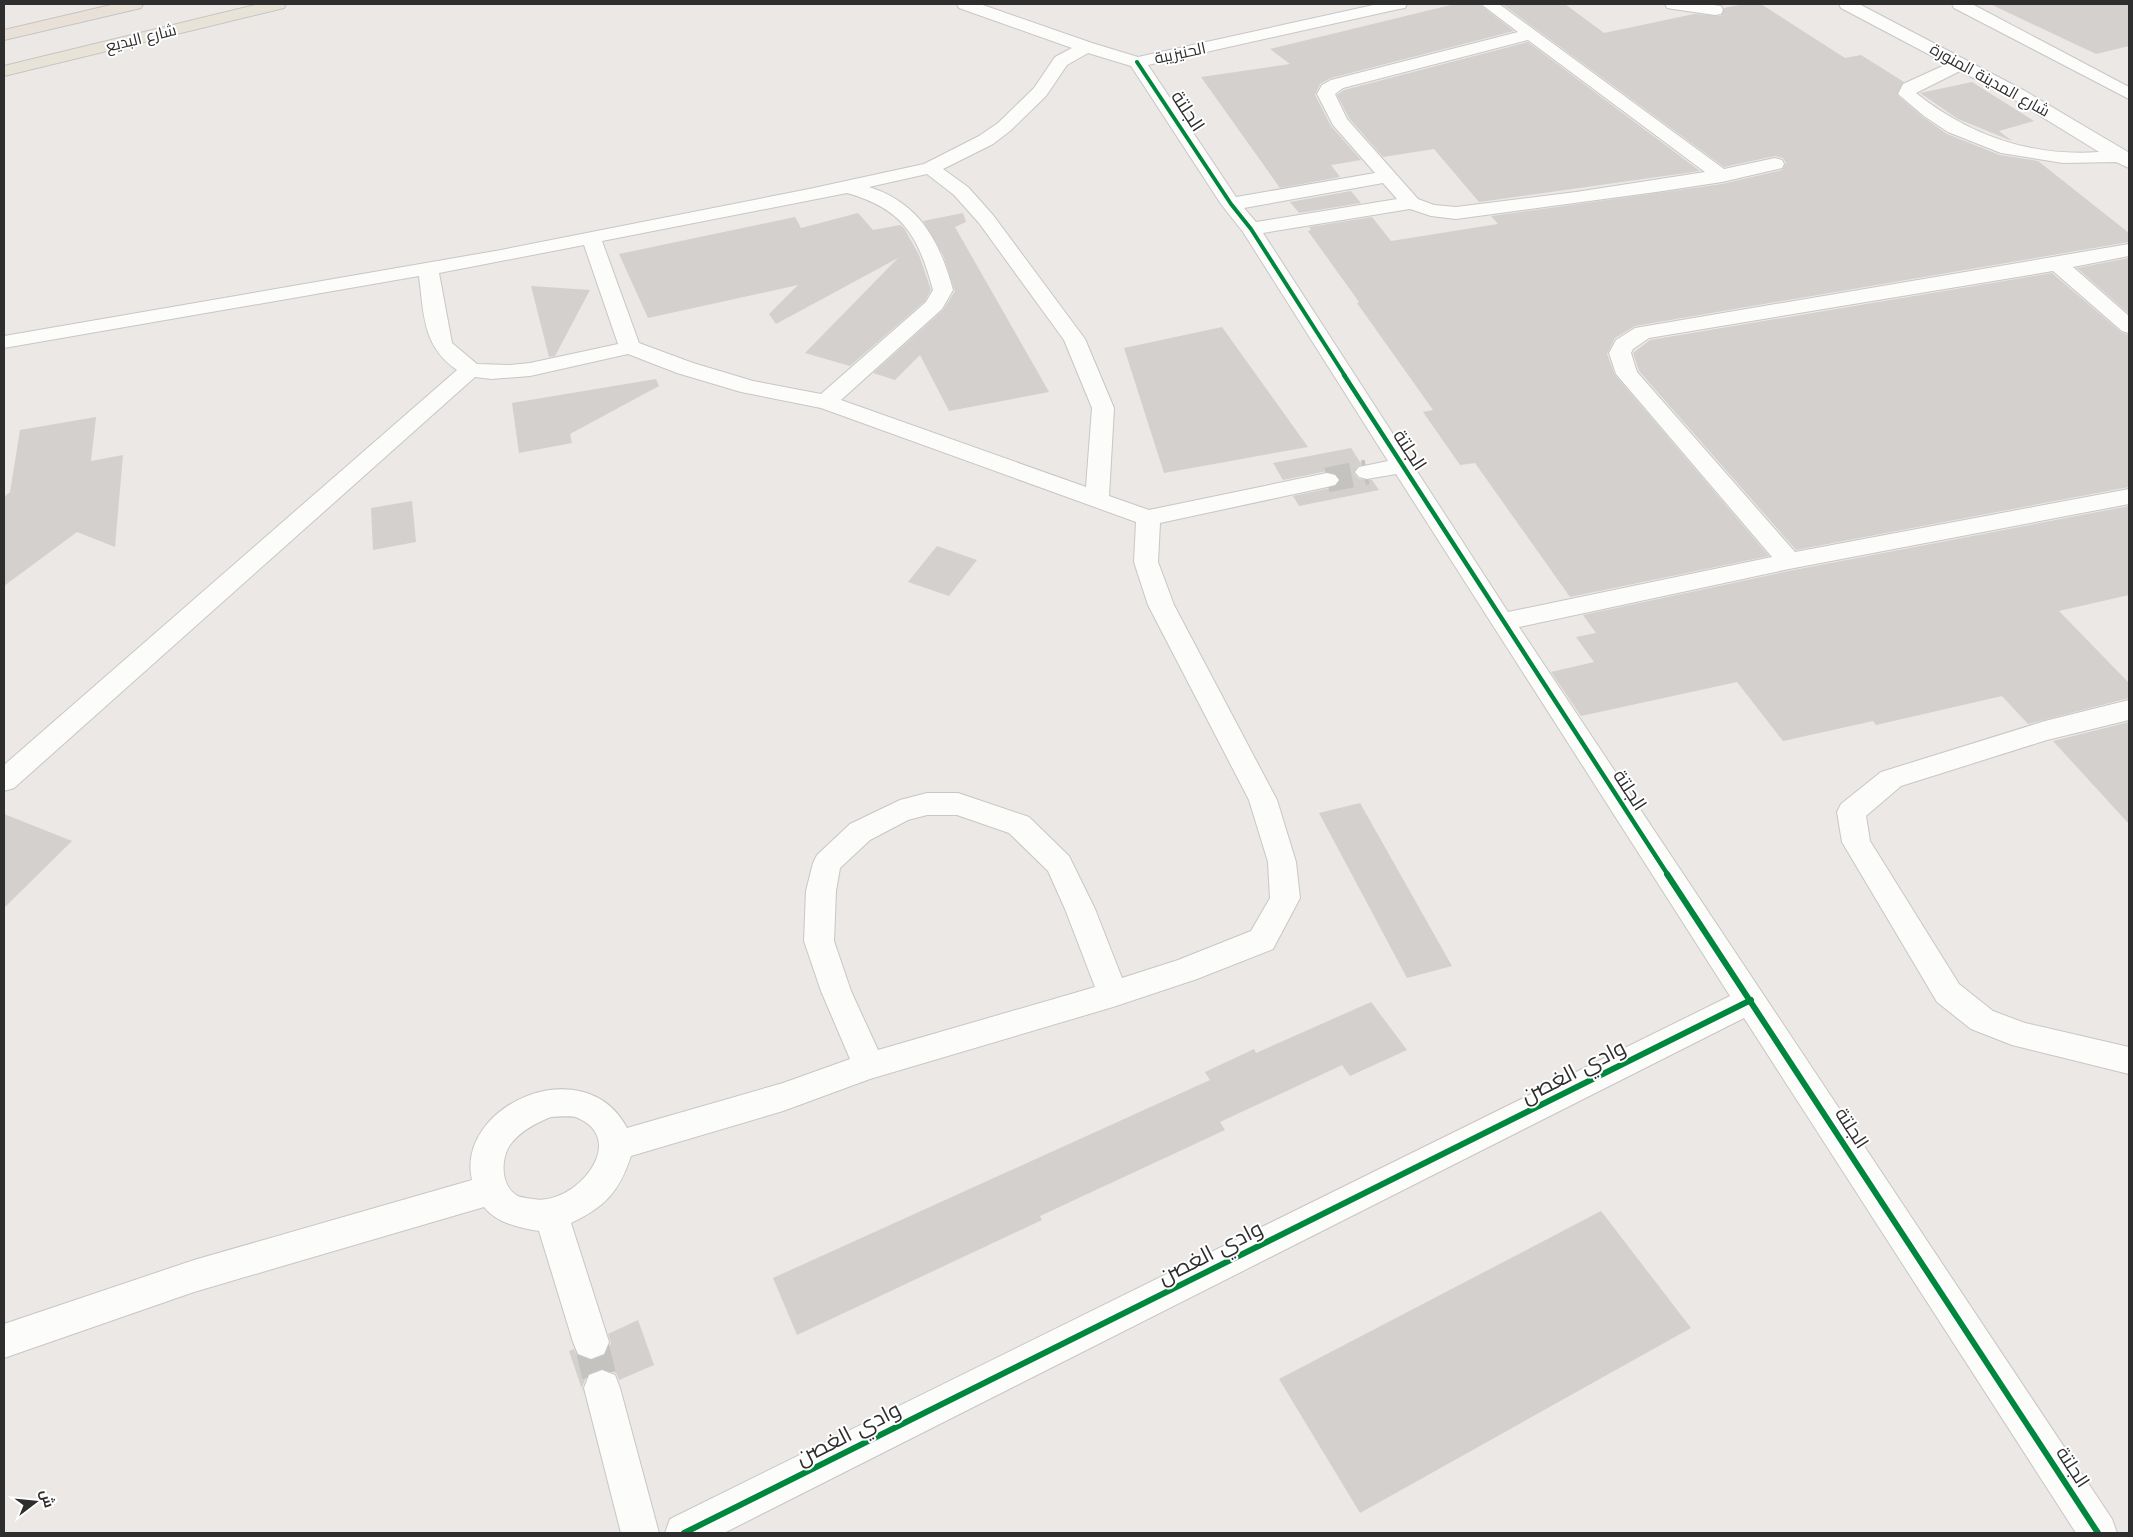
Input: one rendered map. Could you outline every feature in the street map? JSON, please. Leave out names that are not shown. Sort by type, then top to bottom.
[{"type":"highway","name":"شارع البديع","points":[[4,34],[134,4]]},
{"type":"main road","name":"شارع البديع","points":[[4,71],[278,4]]},
{"type":"street","name":"الحنيزيبة","points":[[965,4],[1086,47],[1138,62],[1399,4]]},
{"type":"street","points":[[1489,4],[1722,176]]},
{"type":"street","points":[[1673,4],[1716,10]]},
{"type":"street","name":"شارع المدينة المنورة","points":[[1847,4],[2019,95],[2125,159]]},
{"type":"street","points":[[1960,4],[2129,94]]},
{"type":"street","points":[[1531,34],[1336,84],[1328,88],[1326,94],[1339,121],[1387,177],[1411,203],[1430,210],[1456,213],[1612,194],[1722,176],[1775,164]]},
{"type":"street","points":[[4,342],[428,269],[848,187],[930,168],[986,140],[1004,127],[1040,92],[1061,61],[1086,47]]},
{"type":"street","name":"الجلتة","points":[[1138,62],[1231,204],[1251,229],[1502,622],[2098,1533]]},
{"type":"street","points":[[1961,64],[1909,88],[1907,94],[1924,109],[1959,129],[1986,142],[2014,152],[2066,160],[2125,159]]},
{"type":"street","points":[[930,168],[961,191],[986,219],[1074,339],[1103,408],[1097,500]]},
{"type":"street","points":[[1231,204],[1387,177]]},
{"type":"street","points":[[826,402],[935,304],[944,290],[938,267],[914,224],[896,206],[873,194],[848,187]]},
{"type":"street","points":[[1251,229],[1411,203]]},
{"type":"street","points":[[591,238],[599,255],[608,292],[630,347]]},
{"type":"street","points":[[1788,561],[1627,374],[1620,353],[1624,345],[1643,333],[2057,264],[2129,250]]},
{"type":"street","points":[[2057,264],[2129,326]]},
{"type":"street","points":[[428,269],[440,343],[456,359],[471,369],[490,372],[530,369],[630,347],[685,368],[749,387],[826,402],[1148,518],[1327,480]]},
{"type":"street","points":[[4,781],[471,369]]},
{"type":"street","points":[[1367,472],[1402,466]]},
{"type":"street","points":[[1502,622],[1788,561],[2129,498]]},
{"type":"street","points":[[616,1146],[783,1096],[869,1066],[1114,994],[1186,970],[1262,940],[1285,898],[1282,862],[1263,800],[1158,596],[1146,562],[1148,518]]},
{"type":"street","points":[[2129,710],[2045,731],[1891,778],[1851,812],[1856,842],[1948,993],[1982,1020],[2023,1036],[2129,1060]]},
{"type":"street","points":[[869,1066],[836,991],[819,941],[821,891],[827,863],[860,832],[900,811],[927,804],[958,804],[1019,825],[1059,864],[1080,909],[1114,994]]},
{"type":"street","name":"وادي الغصن","points":[[684,1533],[1751,1000]]},
{"type":"street","points":[[550,1103],[574,1103],[595,1111],[610,1126],[616,1146],[611,1168],[597,1189],[577,1206],[551,1215],[526,1215],[505,1206],[491,1190],[486,1169],[492,1147],[506,1127],[526,1112],[550,1103]]},
{"type":"street","points":[[4,1342],[194,1276],[491,1190]]},
{"type":"street","points":[[551,1215],[591,1342]]},
{"type":"street","points":[[602,1388],[640,1533]]},
{"type":"building","points":[[1455,4],[1479,4],[1514,31],[1331,78],[1320,84],[1315,95],[1331,126],[1361,160],[1331,165],[1340,177],[1280,188],[1201,77],[1290,64],[1270,49]]},
{"type":"building","points":[[1502,4],[1565,4],[1604,33],[1694,14],[1721,16],[1724,8],[1744,4],[1761,4],[1845,58],[1861,55],[1904,82],[1897,95],[1947,134],[2000,155],[2038,161],[2129,233],[2129,242],[1635,326],[1615,338],[1607,354],[1615,375],[1769,556],[1570,597],[1475,463],[1460,465],[1423,412],[1433,410],[1308,231],[1311,230],[1309,227],[1372,217],[1391,241],[1498,224],[1491,216],[1722,184],[1782,170],[1786,163],[1783,158],[1775,156],[1724,167]]},
{"type":"building","points":[[1990,4],[2129,4],[2129,46],[2096,54]]},
{"type":"building","points":[[1528,42],[1700,171],[1479,202],[1434,149],[1383,157],[1349,118],[1337,95],[1344,90]]},
{"type":"building","points":[[1972,82],[2034,121],[1999,131],[2012,141],[1958,119],[1920,93]]},
{"type":"building","points":[[1351,191],[1361,203],[1299,213],[1290,202]]},
{"type":"building","points":[[858,213],[873,230],[900,225],[904,228],[919,255],[931,290],[925,301],[850,366],[805,353],[898,258],[776,324],[769,314],[798,285],[648,318],[619,254],[795,217],[801,228]]},
{"type":"building","points":[[963,213],[966,222],[955,227],[1049,392],[949,411],[920,355],[895,380],[873,373],[943,310],[955,291],[943,255],[923,221]]},
{"type":"building","points":[[2129,258],[2129,314],[2077,268]]},
{"type":"building","points":[[2052,273],[2121,332],[2129,335],[2129,487],[1796,550],[1639,371],[1633,353],[1650,340]]},
{"type":"building","points":[[531,286],[590,290],[555,356],[549,357]]},
{"type":"building","points":[[1222,327],[1308,447],[1164,473],[1124,348]]},
{"type":"building","points":[[656,379],[659,386],[570,434],[572,443],[519,453],[512,403]]},
{"type":"building","points":[[96,417],[91,461],[123,455],[115,547],[77,532],[4,586],[4,497],[10,492],[20,430]]},
{"type":"building","points":[[1351,448],[1362,465],[1358,466],[1354,473],[1359,479],[1372,480],[1379,490],[1299,506],[1293,496],[1335,487],[1340,479],[1335,473],[1327,471],[1283,480],[1273,463]]},
{"type":"building","points":[[412,501],[416,542],[373,550],[371,508]]},
{"type":"building","points":[[2129,506],[2129,595],[2059,611],[2129,683],[2129,698],[2028,724],[2002,696],[1876,725],[1873,721],[1783,741],[1737,682],[1581,716],[1551,672],[1594,662],[1576,637],[1596,633],[1583,615],[1789,571]]},
{"type":"building","points":[[937,546],[977,560],[949,596],[908,582]]},
{"type":"building","points":[[2129,722],[2129,824],[2053,741]]},
{"type":"building","points":[[1360,803],[1452,966],[1407,978],[1319,813]]},
{"type":"building","points":[[4,814],[72,841],[4,908]]},
{"type":"building","points":[[1371,1002],[1407,1050],[1350,1076],[1342,1065],[1220,1122],[1225,1130],[1040,1216],[1042,1220],[797,1335],[773,1278],[1210,1080],[1205,1072],[1254,1049],[1256,1053]]},
{"type":"building","points":[[1601,1211],[1691,1328],[1360,1513],[1279,1379]]},
{"type":"building","points":[[638,1320],[654,1365],[619,1380],[616,1373],[603,1368],[588,1373],[582,1387],[584,1395],[569,1351],[574,1349],[577,1356],[590,1361],[605,1356],[611,1343],[608,1334]]},
{"type":"tunnel","points":[[1327,480],[1367,472]]},
{"type":"tunnel","points":[[591,1342],[602,1388]]},
{"type":"cycle path","points":[[1137,62],[1231,204],[1251,229],[1502,622],[2098,1533]]},
{"type":"cycle path","points":[[684,1533],[1751,1000]]}]
